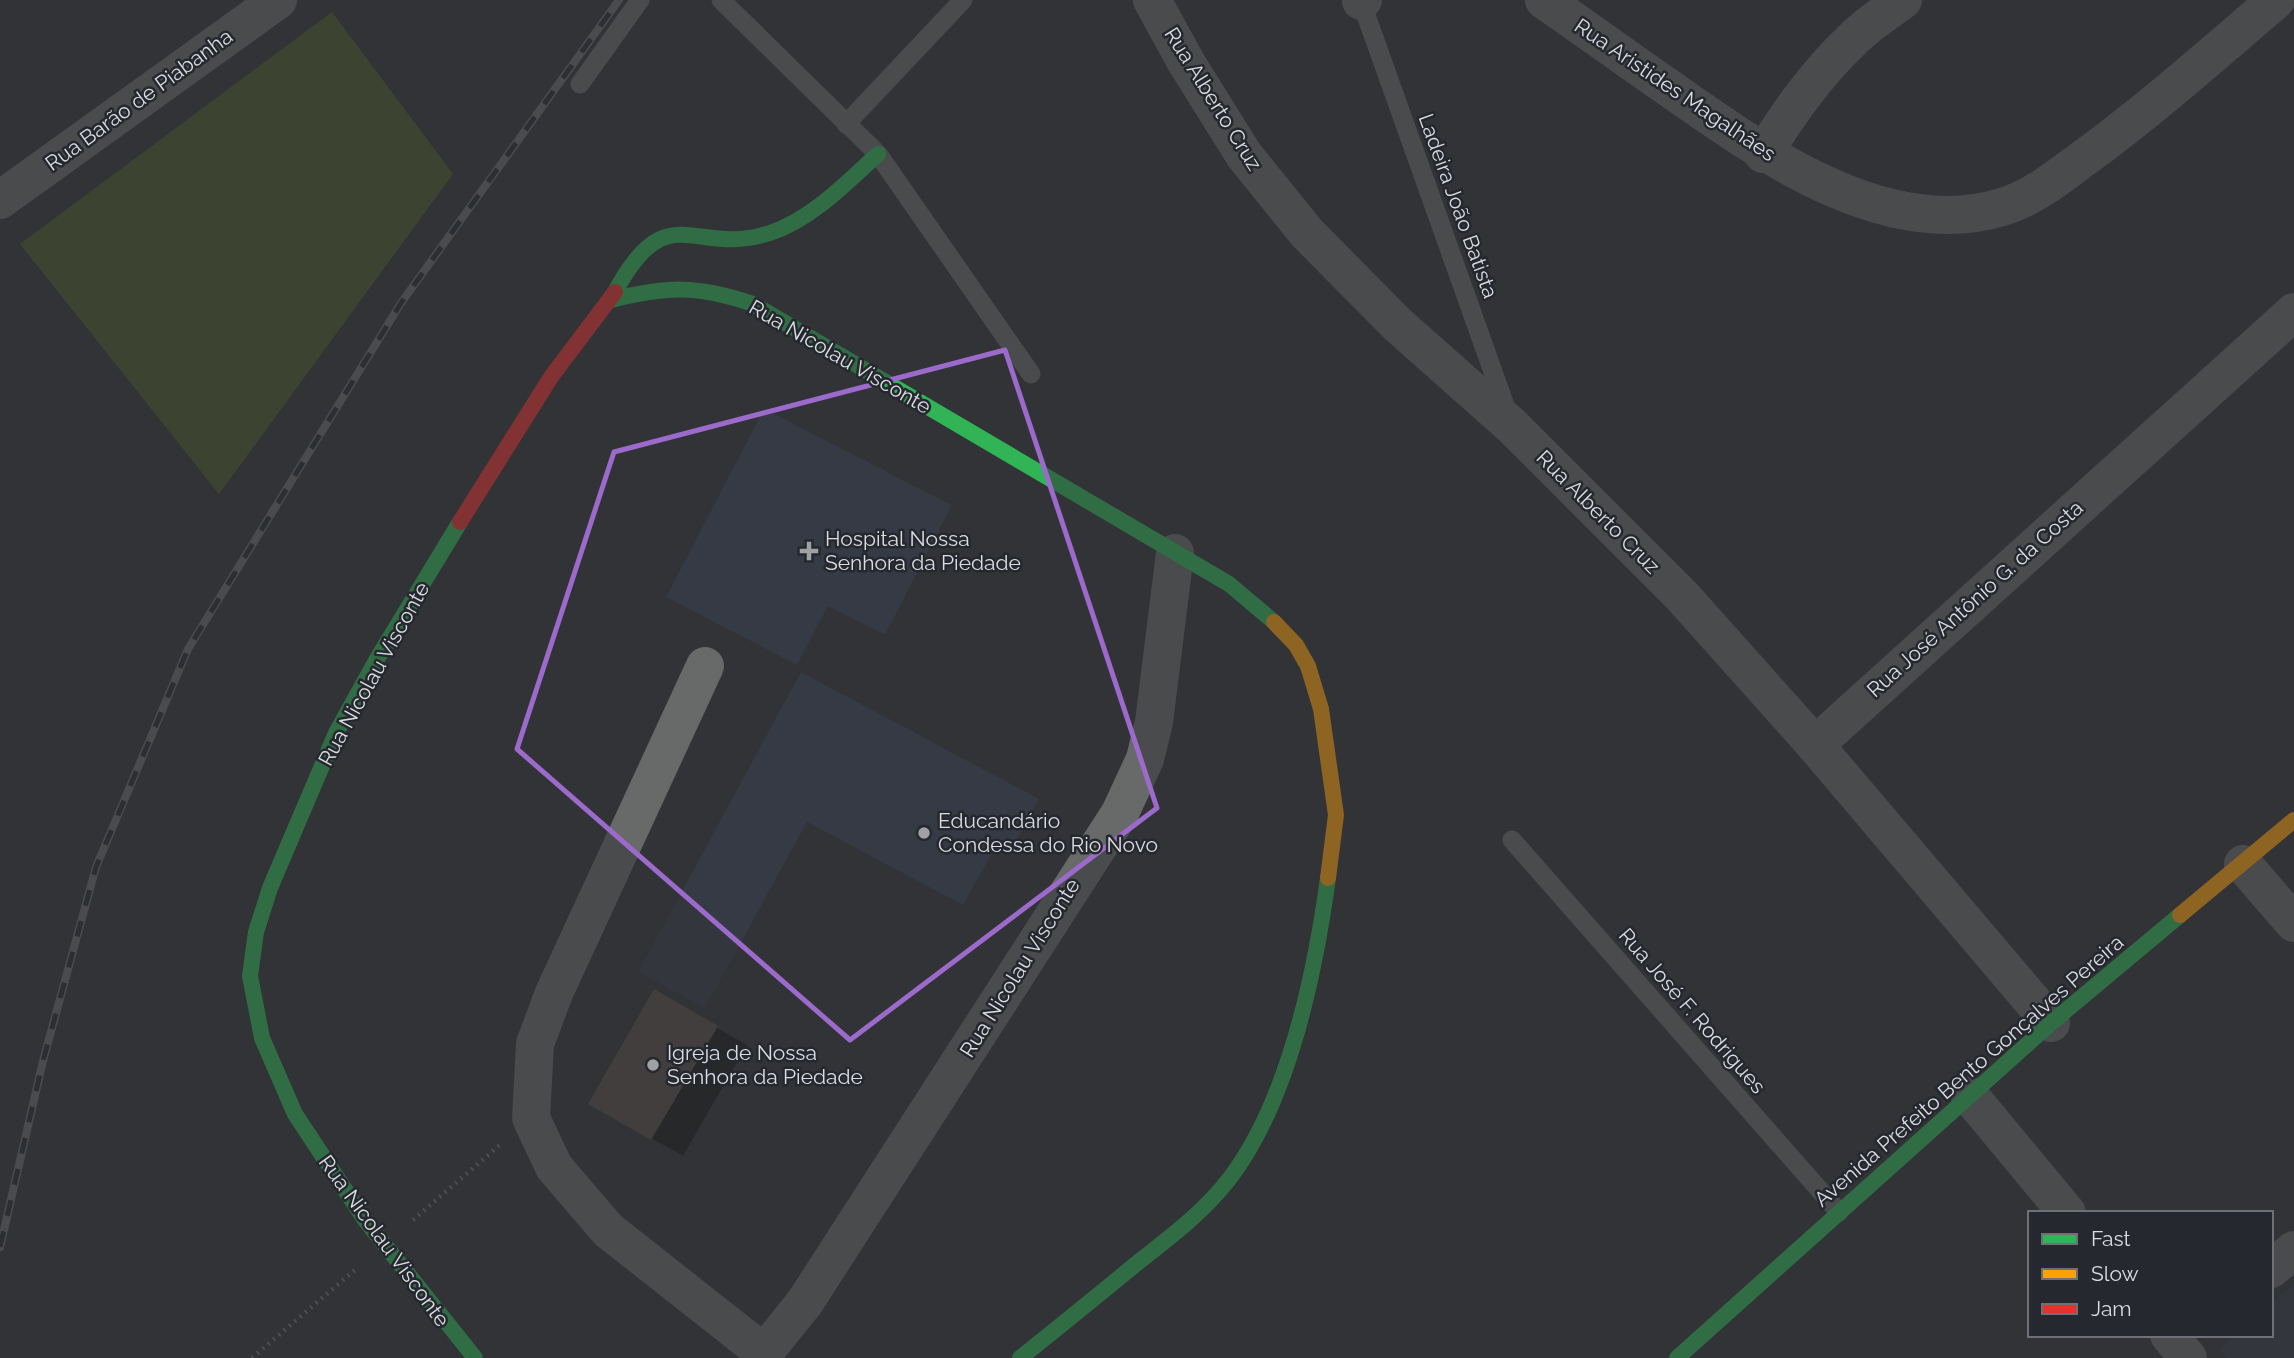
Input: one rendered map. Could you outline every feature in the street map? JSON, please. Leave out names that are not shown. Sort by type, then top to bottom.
[{"type":"street","name":"Rua Barão de Piabanha","points":[[0,200],[278,0]]},
{"type":"street","name":"Rua Alberto Cruz","points":[[1152,0],[1186,62],[1244,155],[1307,233],[1397,324],[1512,426],[1682,596],[1815,745],[2051,1023]]},
{"type":"street","name":"Rua Aristides Magalhães","points":[[1544,0],[1763,154],[1850,195],[1900,209],[1960,213],[2002,207],[2040,190],[2126,127],[2276,0]]},
{"type":"street","points":[[1763,154],[1799,98],[1825,68],[1852,39],[1903,0]]},
{"type":"street","points":[[611,300],[633,259],[656,240],[691,233],[739,239],[775,231],[805,215],[878,154]]},
{"type":"street","name":"Rua Nicolau Visconte","points":[[475,1358],[452,1334],[384,1245],[321,1155],[284,1094],[264,1048],[251,995],[253,953],[267,895],[338,731],[488,477],[568,351],[611,300],[660,287],[696,286],[753,304],[1175,553],[1154,722],[1145,759],[1120,813],[898,1162],[805,1302],[762,1356]]},
{"type":"street","name":"Rua José Antônio G. da Costa","points":[[1815,745],[2294,312]]},
{"type":"street","points":[[1020,1358],[1191,1220],[1230,1179],[1259,1134],[1268,1112],[1318,951],[1336,815],[1328,747],[1308,666],[1296,645],[1263,610],[1229,584],[1175,553]]},
{"type":"street","points":[[705,666],[554,993],[535,1044],[531,1118],[554,1167],[608,1230],[762,1356]]},
{"type":"street","name":"Avenida Prefeito Bento Gonçalves Pereira","points":[[1695,1352],[1839,1212],[2051,1023],[2294,820]]},
{"type":"street","points":[[2244,864],[2294,923]]},
{"type":"street","points":[[1970,1096],[2065,1211]]},
{"type":"street","points":[[2273,1267],[2294,1250]]},
{"type":"lane","points":[[580,84],[640,0]]},
{"type":"lane","points":[[722,0],[878,154],[1031,374]]},
{"type":"lane","points":[[846,124],[963,0]]},
{"type":"lane","name":"Ladeira João Batista","points":[[1362,1],[1512,426]]},
{"type":"lane","name":"Rua José F. Rodrigues","points":[[1512,840],[1839,1212]]},
{"type":"path","points":[[252,1358],[531,1118]]},
{"type":"highlighted area","points":[[1005,350],[1157,808],[850,1040],[517,749],[614,452]]},
{"type":"shaded area","name":"Hospital Nossa Senhora da Piedade","points":[[764,409],[952,505],[885,635],[828,606],[797,665],[666,597]]},
{"type":"shaded area","name":"Educandário Condessa do Rio Novo","points":[[801,672],[1039,799],[1011,851],[997,844],[963,905],[807,822],[705,1008],[638,972]]},
{"type":"shaded area","points":[[2294,1284],[2294,1358],[2226,1358],[2219,1349],[2232,1337],[2273,1337],[2273,1301]]},
{"type":"green space","points":[[332,12],[453,174],[219,494],[20,244]]},
{"type":"building","name":"Igreja de Nossa Senhora da Piedade","points":[[654,989],[718,1026],[651,1140],[588,1104]]},
{"type":"railway","points":[[0,1247],[43,1061],[96,867],[188,649],[401,303],[619,0]]},
{"type":"traffic: fast","points":[[615,292],[634,262],[651,245],[667,236],[744,239],[770,233],[814,209],[878,154]]},
{"type":"traffic: fast","points":[[611,300],[649,292],[682,290],[715,293],[753,304],[1229,584],[1274,622]]},
{"type":"traffic: fast","points":[[460,522],[377,659],[336,733],[270,888],[256,932],[250,976],[262,1038],[295,1114],[365,1220],[475,1358]]},
{"type":"traffic: fast","points":[[1020,1358],[1198,1213],[1230,1178],[1251,1147],[1284,1074],[1296,1034],[1316,954],[1328,878]]},
{"type":"traffic: fast","points":[[1677,1358],[2051,1023],[2180,915]]},
{"type":"traffic: slow","points":[[1274,622],[1296,645],[1308,666],[1321,709],[1336,815],[1328,878]]},
{"type":"traffic: slow","points":[[2180,915],[2294,820]]},
{"type":"traffic: jam","points":[[460,522],[551,377],[615,292]]},
{"type":"place","name":"Hospital Nossa Senhora da Piedade","points":[[809,551]]},
{"type":"place","name":"Educandário Condessa do Rio Novo","points":[[924,833]]},
{"type":"place","name":"Igreja de Nossa Senhora da Piedade","points":[[653,1065]]}]
